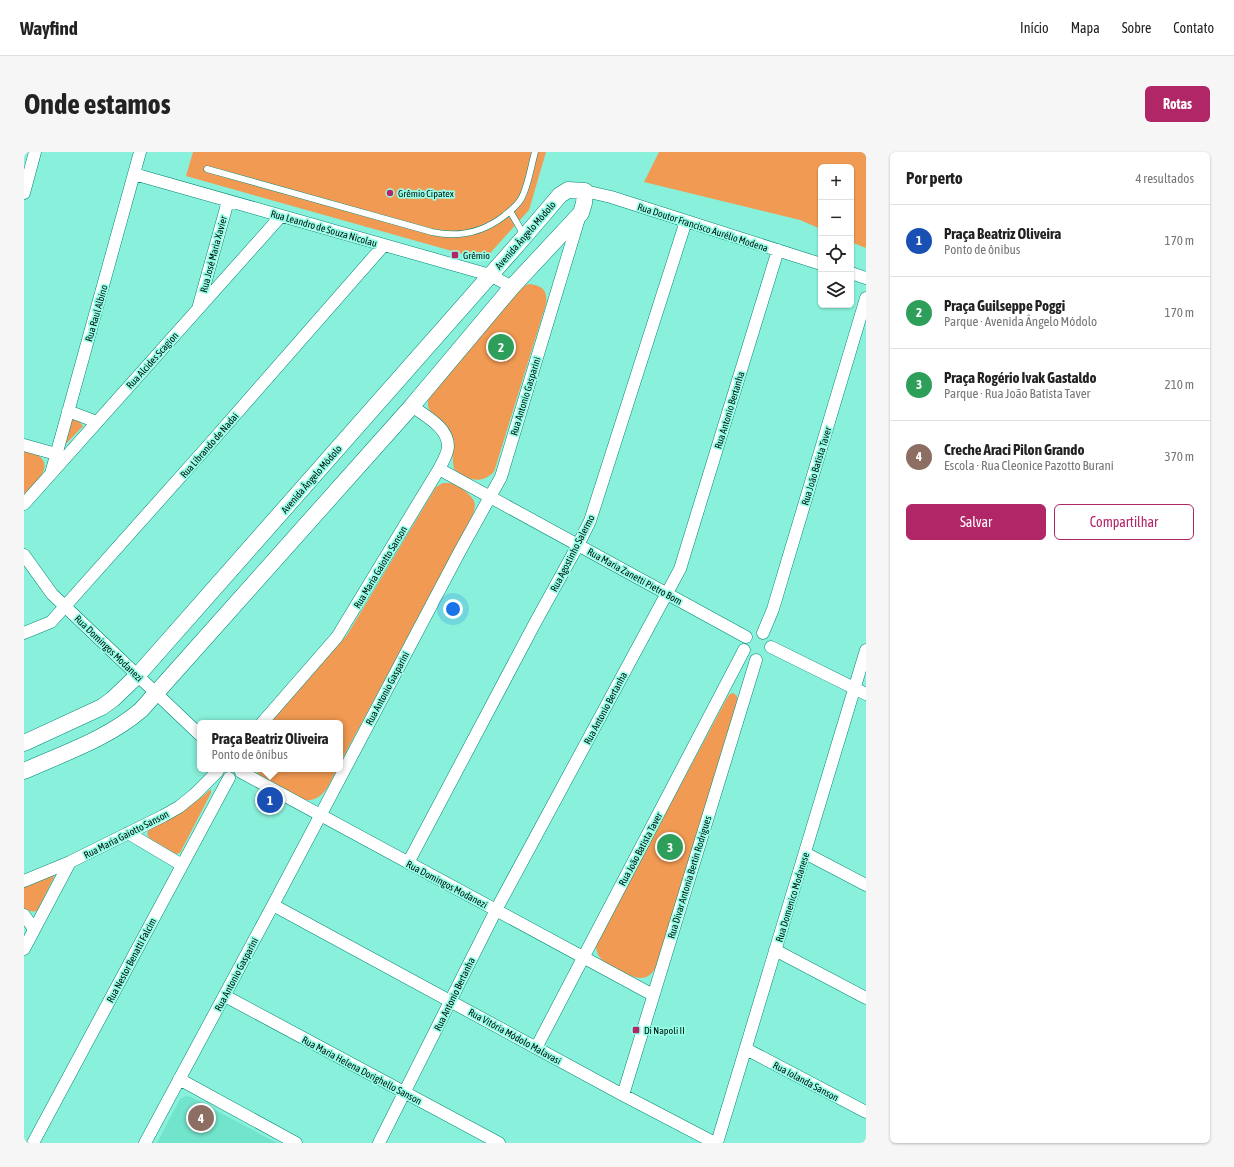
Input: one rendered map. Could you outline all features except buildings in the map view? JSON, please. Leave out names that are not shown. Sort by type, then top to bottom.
[{"type":"street","points":[[24,193],[35,152]]},
{"type":"street","name":"Rua Raul Albino","points":[[51,473],[140,152]]},
{"type":"street","name":"Rua Leandro de Souza Nicolau","points":[[134,174],[490,275],[512,287]]},
{"type":"street","name":"Avenida Ângelo Módolo","points":[[24,743],[102,707],[113,699],[137,676],[525,236],[560,194],[568,190],[585,191]]},
{"type":"street","points":[[24,771],[109,733],[128,721],[157,693],[298,532],[412,406],[512,287],[581,213],[585,191]]},
{"type":"street","name":"Rua Doutor Francisco Aurélio Modena","points":[[585,191],[604,195],[818,263]]},
{"type":"street","name":"Rua José Maria Xavier","points":[[198,308],[228,201]]},
{"type":"street","name":"Rua Antonio Gasparini","points":[[145,1143],[501,476],[581,213]]},
{"type":"street","name":"Rua Alcides Scagion","points":[[24,504],[281,216]]},
{"type":"street","name":"Rua Agostinho Salermo","points":[[408,863],[590,521],[686,222]]},
{"type":"street","name":"Rua Librando de Nadai","points":[[24,634],[50,622],[65,606],[384,245]]},
{"type":"street","name":"Rua Antonio Bertanha","points":[[379,1143],[496,910],[680,569],[778,250]]},
{"type":"street","points":[[854,274],[866,278]]},
{"type":"street","name":"Rua João Batista Taver","points":[[763,633],[773,609],[866,298]]},
{"type":"street","name":"Rua Maria Gaiotto Sanson","points":[[265,720],[337,637],[444,459],[448,446],[446,436],[440,427],[412,406]]},
{"type":"street","points":[[68,411],[97,422]]},
{"type":"street","points":[[24,445],[56,454]]},
{"type":"street","name":"Rua Maria Zanetti Pietro Bom","points":[[439,469],[746,637]]},
{"type":"street","name":"Rua Domingos Modanezi","points":[[24,555],[52,594],[197,732]]},
{"type":"street","points":[[754,632],[763,633],[769,639],[771,648],[767,655],[756,660],[748,657],[744,650],[744,641],[746,637],[754,632]]},
{"type":"street","points":[[771,648],[866,694]]},
{"type":"street","name":"Rua João Batista Taver","points":[[536,1048],[744,650]]},
{"type":"street","name":"Rua Domenico Modanese","points":[[716,1143],[746,1049],[866,650]]},
{"type":"street","name":"Rua Divar Antonia Bertin Rodrigues","points":[[623,1095],[756,660]]},
{"type":"street","points":[[725,686],[746,693]]},
{"type":"street","name":"Rua Maria Gaiotto Sanson","points":[[24,881],[70,862],[179,807],[195,794],[215,772]]},
{"type":"street","points":[[219,772],[229,778],[234,777],[240,772]]},
{"type":"street","name":"Rua Domingos Modanezi","points":[[245,772],[320,815],[653,995]]},
{"type":"street","name":"Rua Nestor Benatti Falcim","points":[[32,1143],[229,778]]},
{"type":"street","points":[[128,833],[182,865]]},
{"type":"street","points":[[805,853],[866,885]]},
{"type":"street","points":[[24,948],[70,862]]},
{"type":"street","name":"Rua Vitória Módolo Malavasi","points":[[273,904],[623,1095],[716,1143]]},
{"type":"street","points":[[24,915],[34,929]]},
{"type":"street","points":[[776,950],[866,998]]},
{"type":"street","name":"Rua Maria Helena Dorighello Sanson","points":[[224,996],[499,1143]]},
{"type":"street","name":"Rua Iolanda Sanson","points":[[746,1049],[866,1112]]},
{"type":"street","points":[[179,1079],[296,1143]]},
{"type":"lane","points":[[207,169],[445,235],[470,233],[481,230],[495,223],[518,204],[524,194],[535,152]]},
{"type":"lane","points":[[510,211],[525,236]]},
{"type":"shaded area","name":"Grêmio Cipatex","points":[[193,152],[546,152],[529,210],[484,260],[186,176]]},
{"type":"shaded area","points":[[659,152],[866,152],[866,248],[854,243],[854,164],[818,164],[818,228],[800,220],[644,182]]},
{"type":"shaded area","points":[[528,284],[543,289],[546,295],[546,304],[494,472],[484,479],[474,480],[464,476],[454,469],[451,434],[447,426],[429,409],[429,396],[519,290]]},
{"type":"shaded area","points":[[70,417],[78,420],[83,426],[64,446]]},
{"type":"shaded area","points":[[24,451],[34,453],[39,456],[45,466],[40,476],[24,494]]},
{"type":"shaded area","points":[[443,483],[449,483],[456,485],[470,495],[475,505],[472,517],[343,757],[343,720],[272,720],[347,635],[436,487]]},
{"type":"shaded area","points":[[733,693],[737,696],[737,700],[732,720],[657,964],[654,971],[650,975],[641,978],[630,975],[603,960],[598,954],[596,944],[727,698]]},
{"type":"shaded area","points":[[256,772],[335,772],[325,791],[321,795],[311,800],[304,800]]},
{"type":"shaded area","points":[[211,789],[211,793],[180,853],[176,854],[149,838],[147,834],[149,830],[182,811]]},
{"type":"shaded area","points":[[55,875],[37,911],[30,911],[24,908],[24,887]]},
{"type":"shaded area","points":[[186,1096],[191,1097],[277,1143],[157,1143],[180,1099]]},
{"type":"place","name":"Grêmio Cipatex","points":[[390,193]]},
{"type":"place","name":"Grêmio","points":[[455,255]]},
{"type":"place","name":"Praça Guilseppe Poggi","points":[[501,347]]},
{"type":"place","name":"Praça Beatriz Oliveira","points":[[270,800]]},
{"type":"place","name":"Praça Rogério Ivak Gastaldo","points":[[670,847]]},
{"type":"place","name":"Di Napoli II","points":[[636,1030]]},
{"type":"place","name":"Creche Araci Pilon Grando","points":[[201,1118]]}]
